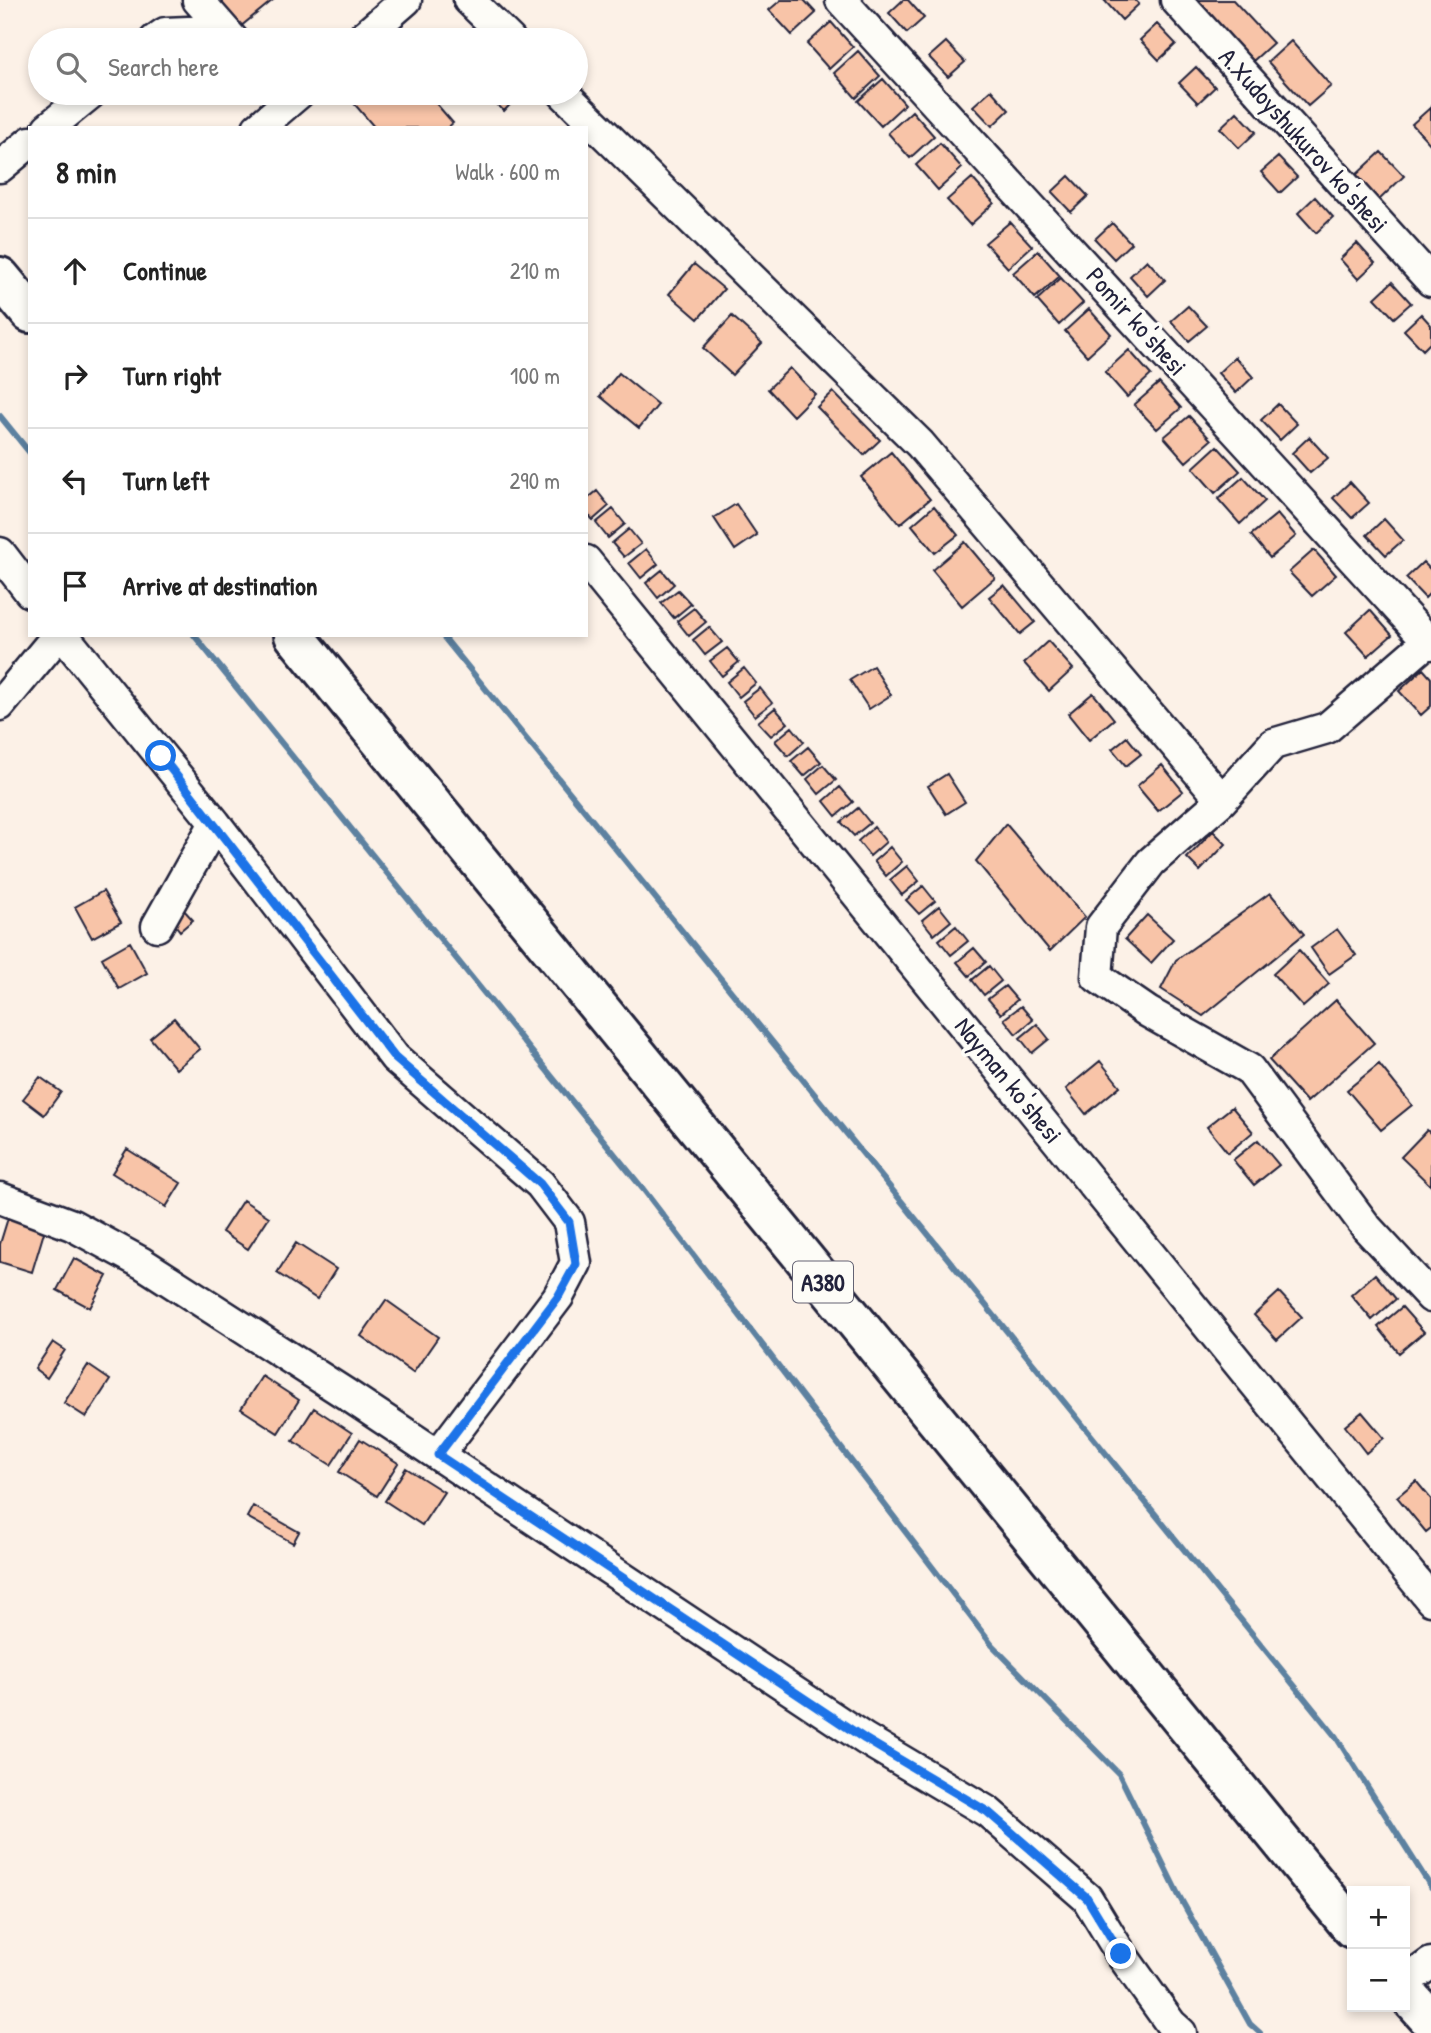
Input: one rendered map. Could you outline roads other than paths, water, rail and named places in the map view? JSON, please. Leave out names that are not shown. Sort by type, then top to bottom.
[{"type":"highway","points":[[0,276],[28,311]]},
{"type":"highway","name":"A380","points":[[296,637],[1347,1922]]},
{"type":"highway","points":[[1410,1998],[1431,2021]]},
{"type":"street","points":[[198,0],[223,28]]},
{"type":"street","points":[[374,28],[406,0]]},
{"type":"street","points":[[469,0],[498,28]]},
{"type":"street","name":"Pomir ko'shesi","points":[[841,0],[1427,632]]},
{"type":"street","name":"A.Xudoyshukurov ko'shesi","points":[[1176,0],[1431,281]]},
{"type":"street","points":[[50,126],[76,105]]},
{"type":"street","points":[[260,126],[280,105]]},
{"type":"street","points":[[575,105],[920,444],[1222,800]]},
{"type":"street","points":[[0,167],[28,144]]},
{"type":"street","points":[[0,553],[28,589]]},
{"type":"street","name":"Nayman ko'shesi","points":[[588,563],[1431,1600]]},
{"type":"street","points":[[1427,632],[1327,728],[1273,744],[1222,800],[1151,862],[1101,927],[1097,977],[1148,1012],[1249,1069],[1367,1228],[1431,1297]]},
{"type":"street","points":[[0,705],[59,637]]},
{"type":"street","points":[[63,637],[215,823],[395,1058],[540,1184],[569,1222],[576,1264],[558,1297],[438,1455]]},
{"type":"street","points":[[157,926],[215,823]]},
{"type":"street","points":[[0,1198],[72,1226],[142,1263],[346,1394],[865,1739],[988,1812],[1087,1898],[1121,1954],[1171,2024],[1181,2033]]},
{"type":"street","points":[[1410,1978],[1431,1963]]},
{"type":"waterway","points":[[0,416],[28,451]]},
{"type":"waterway","points":[[196,637],[643,1189],[992,1645],[1119,1774],[1178,1894],[1250,2024],[1260,2033]]},
{"type":"waterway","points":[[444,637],[1336,1737],[1431,1887]]}]
